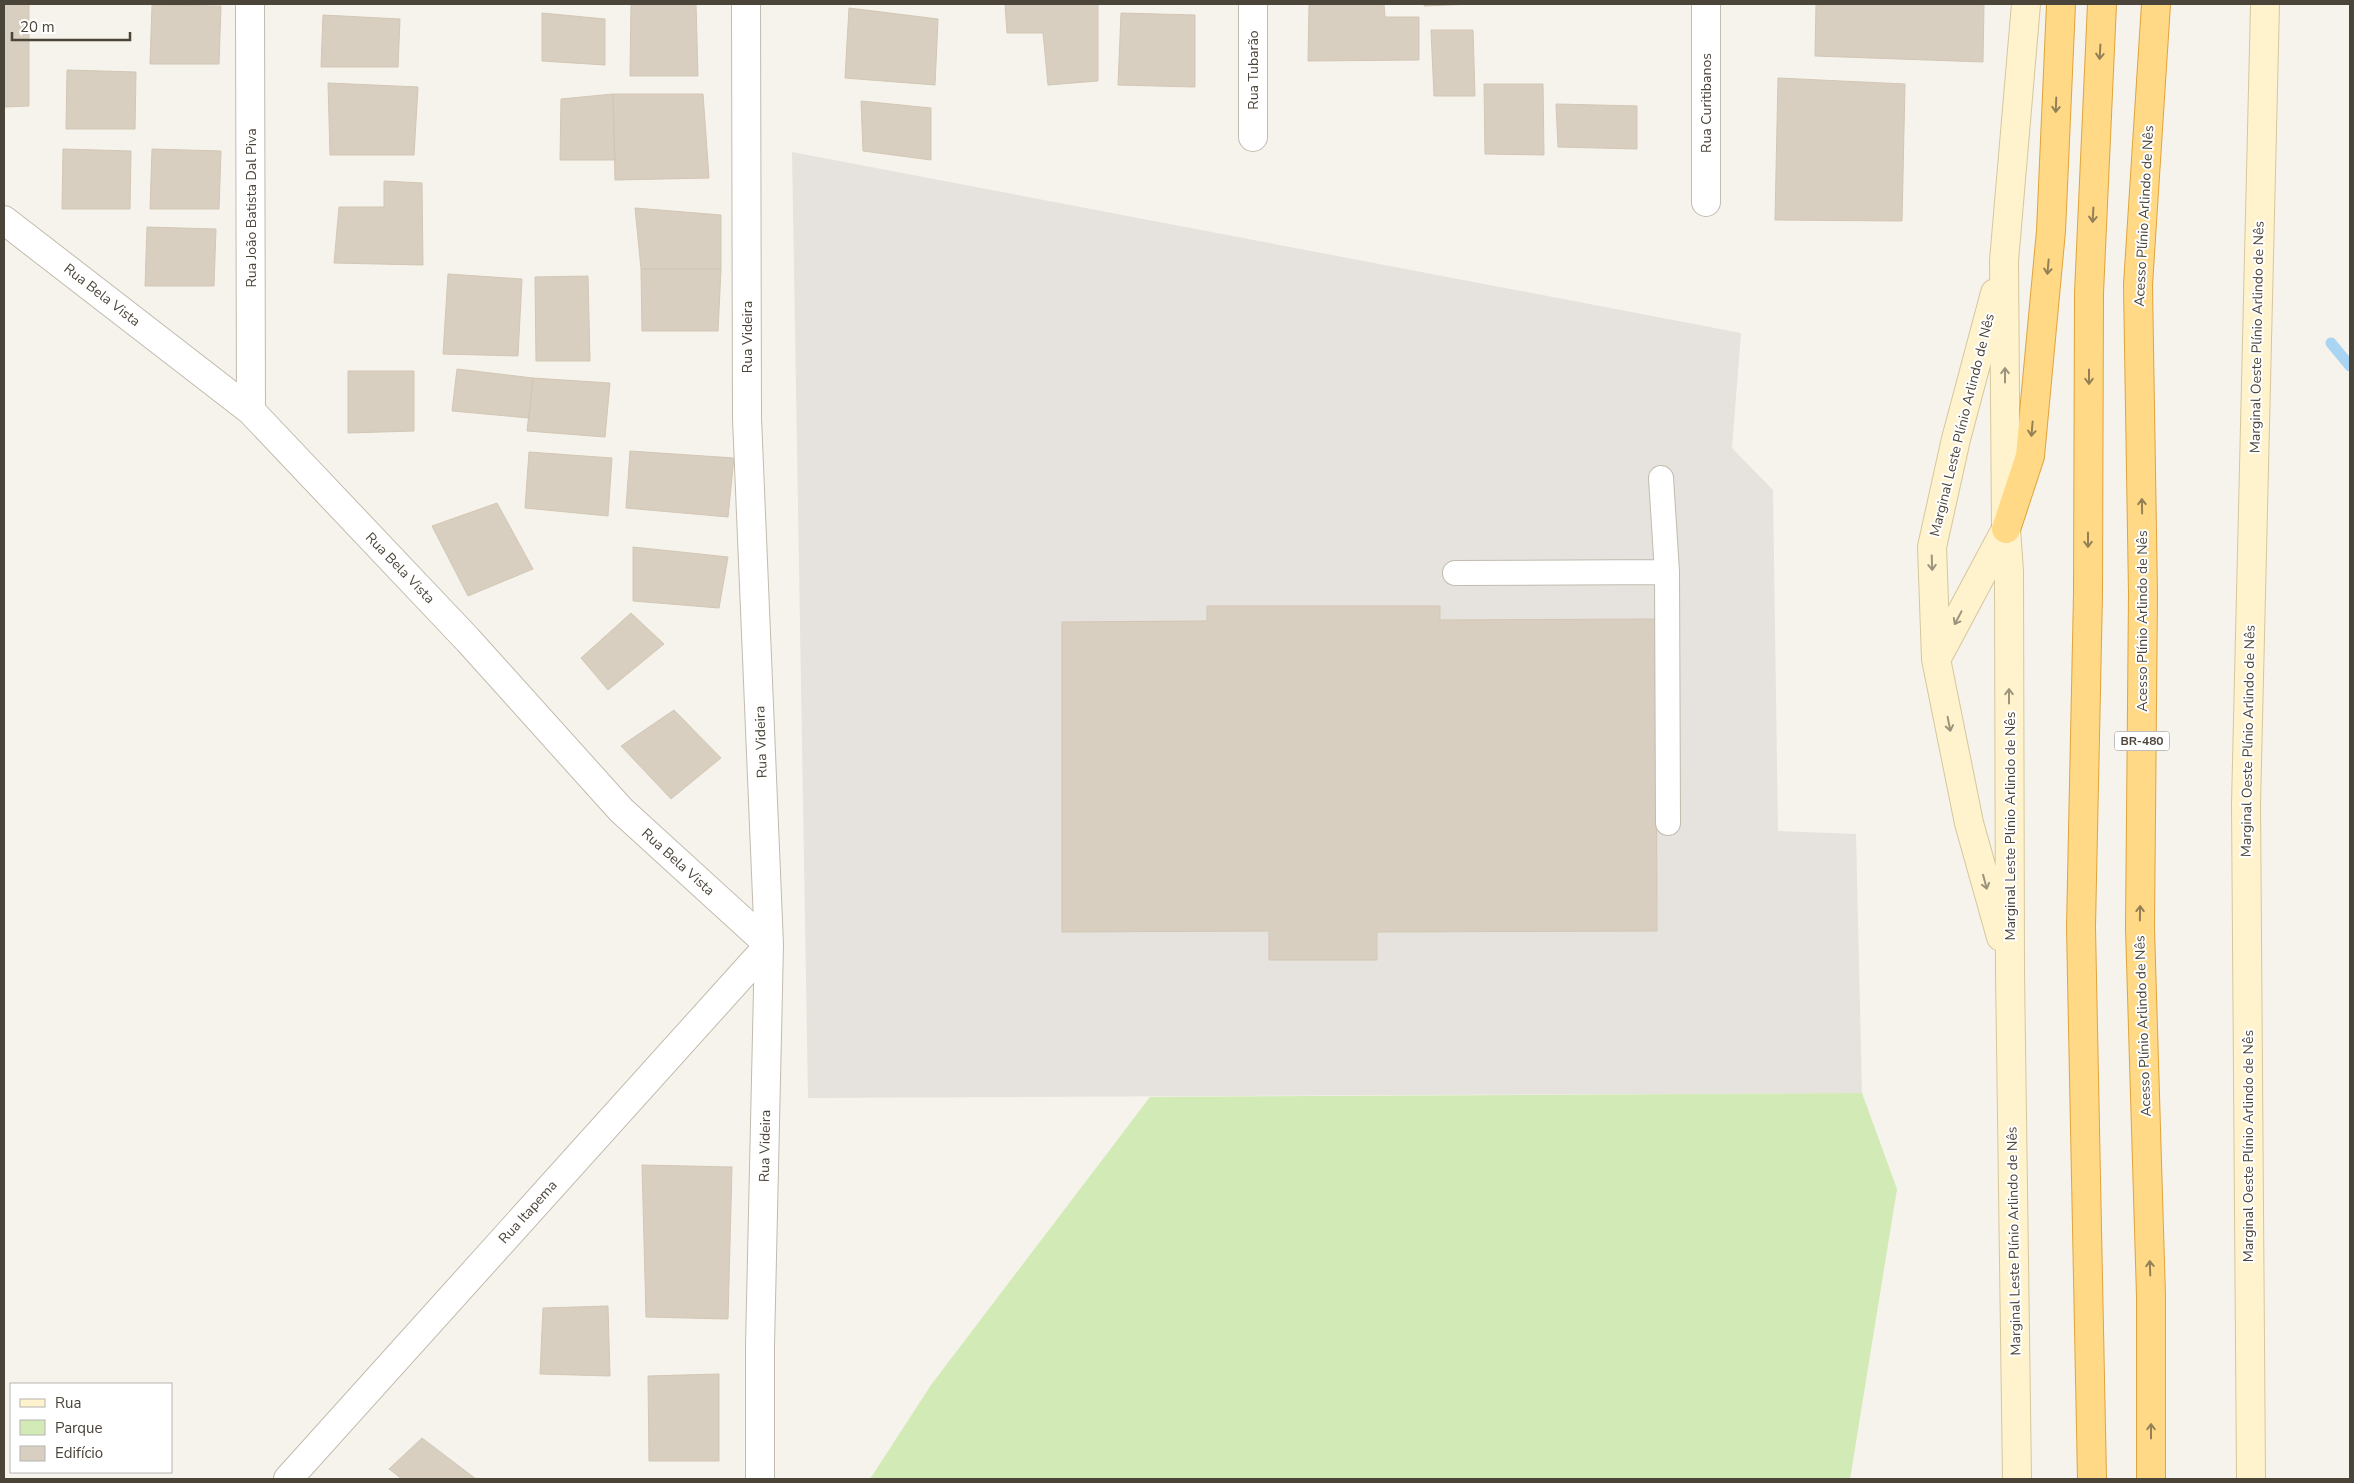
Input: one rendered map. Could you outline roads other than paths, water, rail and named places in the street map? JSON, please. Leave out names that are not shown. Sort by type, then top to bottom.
[{"type":"highway","points":[[2006,529],[2030,456],[2051,231],[2061,4]]},
{"type":"highway","points":[[2092,1479],[2081,927],[2088,594],[2089,293],[2102,4]]},
{"type":"highway","name":"Acesso Plínio Arlindo de Nês","points":[[2151,1479],[2151,1296],[2140,928],[2143,594],[2138,285],[2156,4]]},
{"type":"main road","name":"Marginal Leste Plínio Arlindo de Nês","points":[[2017,1479],[2010,972],[2009,572],[2006,529],[2004,260],[2026,4]]},
{"type":"main road","name":"Marginal Oeste Plínio Arlindo de Nês","points":[[2251,1479],[2246,804],[2265,4]]},
{"type":"main road","name":"Marginal Leste Plínio Arlindo de Nês","points":[[2004,260],[1956,440],[1932,548],[1936,659],[1969,823],[2010,972]]},
{"type":"main road","points":[[1936,659],[2006,529]]},
{"type":"street","name":"Rua João Batista Dal Piva","points":[[250,4],[252,412]]},
{"type":"street","name":"Rua Videira","points":[[746,4],[747,418],[769,945],[760,1336],[760,1479]]},
{"type":"street","name":"Rua Tubarão","points":[[1252,4],[1253,137]]},
{"type":"street","name":"Rua Curitibanos","points":[[1706,4],[1706,202]]},
{"type":"street","name":"Rua Bela Vista","points":[[4,220],[252,412],[468,640],[621,810],[769,945]]},
{"type":"street","name":"Rua Itapema","points":[[288,1479],[769,945]]},
{"type":"lane","points":[[1661,478],[1667,572],[1668,823]]},
{"type":"lane","points":[[1454,574],[1667,572]]},
{"type":"waterway","points":[[2331,343],[2350,366]]}]
